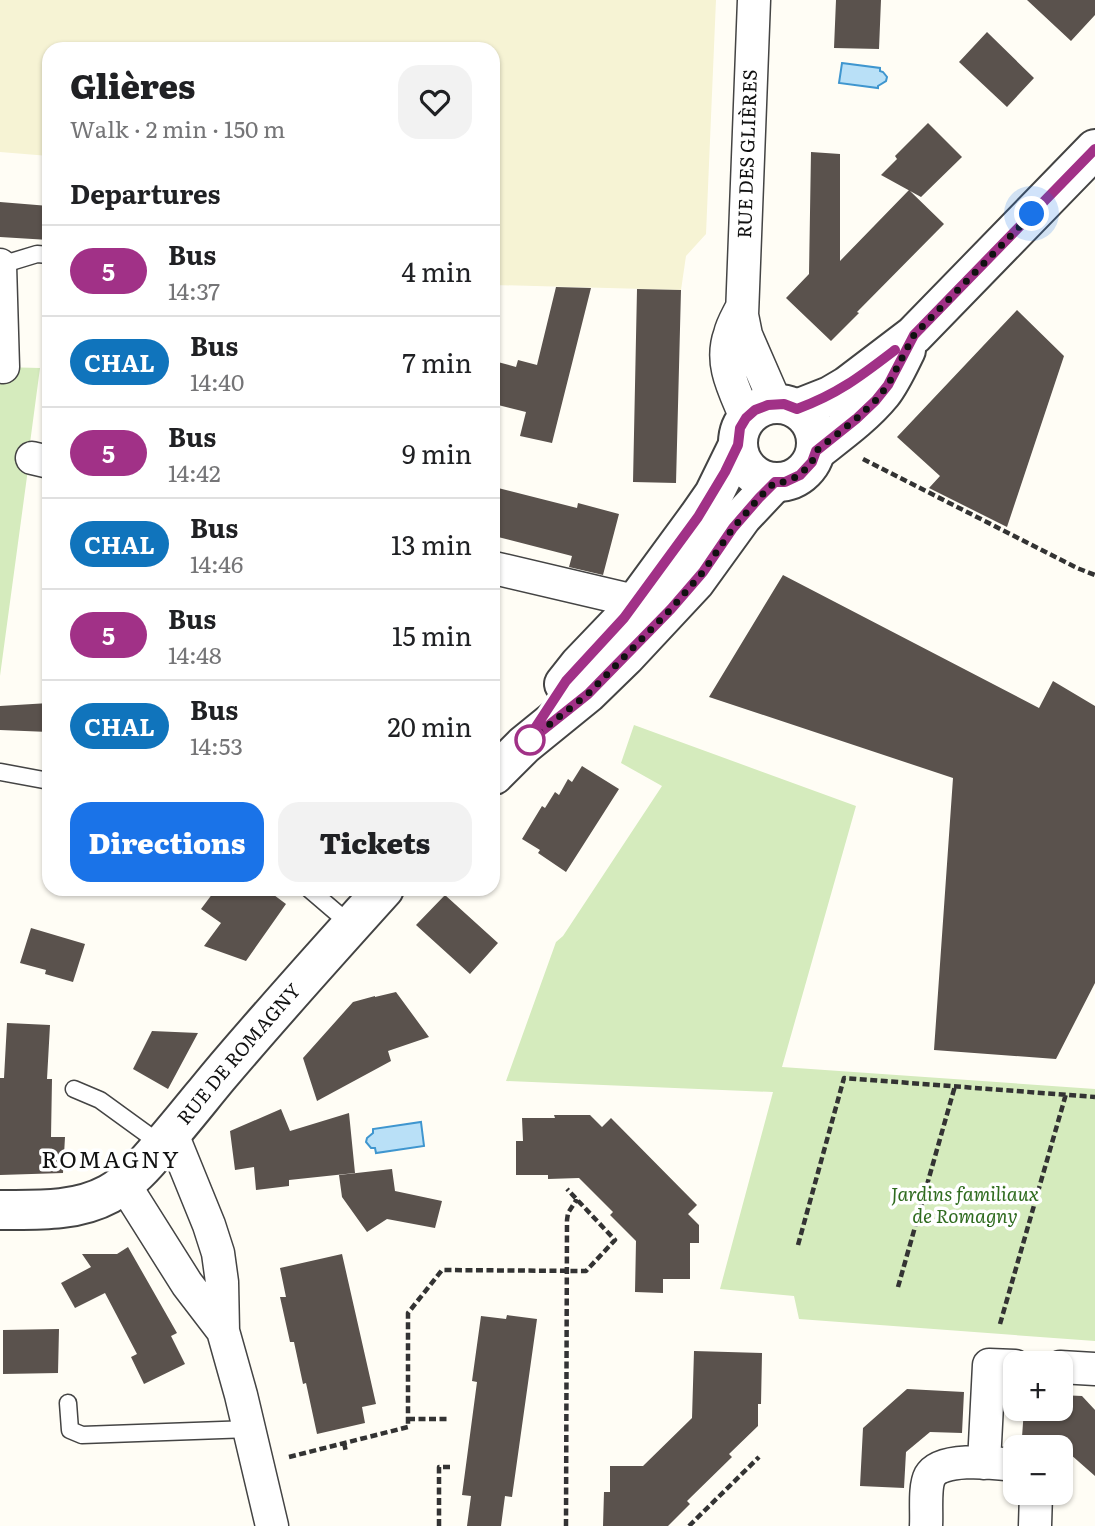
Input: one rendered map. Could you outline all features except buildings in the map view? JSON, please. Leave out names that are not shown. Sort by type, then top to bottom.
[{"type":"street","name":"RUE DES GLIÈRES","points":[[754,0],[741,307],[764,419]]},
{"type":"street","points":[[500,769],[524,745],[588,694],[654,605],[709,502],[764,419],[813,403],[847,386],[914,335],[1095,149]]},
{"type":"street","points":[[0,265],[3,368]]},
{"type":"street","points":[[816,451],[856,419],[882,393],[914,335]]},
{"type":"street","points":[[806,415],[812,424],[816,434],[816,451],[812,462],[800,475],[785,482],[758,478],[742,461],[764,419],[806,415]]},
{"type":"street","points":[[500,569],[654,605],[703,572],[742,517],[775,482]]},
{"type":"street","name":"RUE DE ROMAGNY","points":[[0,1210],[75,1207],[100,1198],[124,1184],[143,1168],[266,1021],[378,896]]},
{"type":"street","points":[[167,1140],[216,1246],[221,1275],[223,1331],[250,1429],[272,1526]]},
{"type":"street","points":[[124,1184],[187,1284],[223,1331]]},
{"type":"street","points":[[984,1463],[989,1364],[1003,1365]]},
{"type":"street","points":[[1073,1368],[1095,1369]]},
{"type":"street","points":[[926,1526],[927,1487],[932,1473],[949,1464],[1003,1464]]},
{"type":"street","points":[[1035,1526],[1036,1505]]},
{"type":"lane","points":[[0,265],[42,254]]},
{"type":"lane","points":[[1,772],[42,780]]},
{"type":"lane","points":[[317,896],[351,925]]},
{"type":"lane","points":[[74,1089],[100,1100],[167,1140]]},
{"type":"lane","points":[[68,1403],[71,1430],[82,1434],[250,1429]]},
{"type":"path","points":[[859,457],[1095,575]]},
{"type":"path","points":[[798,1245],[844,1078],[1095,1097]]},
{"type":"path","points":[[898,1287],[955,1086]]},
{"type":"path","points":[[1000,1324],[1066,1094]]},
{"type":"path","points":[[258,1465],[408,1427],[408,1313],[442,1270],[586,1271],[615,1240],[567,1189]]},
{"type":"path","points":[[566,1526],[568,1213],[577,1199]]},
{"type":"path","points":[[408,1419],[450,1419]]},
{"type":"path","points":[[344,1443],[346,1452]]},
{"type":"path","points":[[689,1526],[759,1457]]},
{"type":"path","points":[[439,1526],[439,1467],[450,1467]]},
{"type":"shaded area","points":[[0,0],[716,0],[706,234],[686,256],[681,290],[500,285],[500,42],[42,42],[42,155],[0,152]]},
{"type":"green space","points":[[0,367],[40,368],[0,676]]},
{"type":"green space","name":"Jardins familiaux de Romagny","points":[[634,725],[856,806],[782,1067],[1095,1089],[1095,1341],[799,1319],[794,1296],[720,1289],[773,1092],[506,1081],[556,942],[563,936],[662,786],[621,763]]},
{"type":"water","points":[[842,63],[880,68],[887,77],[886,81],[878,88],[839,83]]},
{"type":"water","points":[[421,1122],[424,1146],[376,1153],[375,1148],[371,1148],[366,1142],[373,1129]]},
{"type":"bus line","name":"5","points":[[895,350],[830,396],[797,409],[784,404],[760,407],[746,418],[740,428],[738,445],[714,494],[624,618],[566,681],[524,745],[588,694],[671,609],[709,565],[742,517],[775,482],[785,482],[800,475],[812,462],[816,451],[876,400],[888,385],[914,335],[1095,149]]},
{"type":"district","name":"ROMAGNY","points":[[111,1160]]},
{"type":"route","points":[[530,740],[588,694],[671,609],[709,565],[742,517],[775,482],[785,482],[800,475],[812,462],[816,451],[876,400],[888,385],[914,335],[1032,214]]}]
